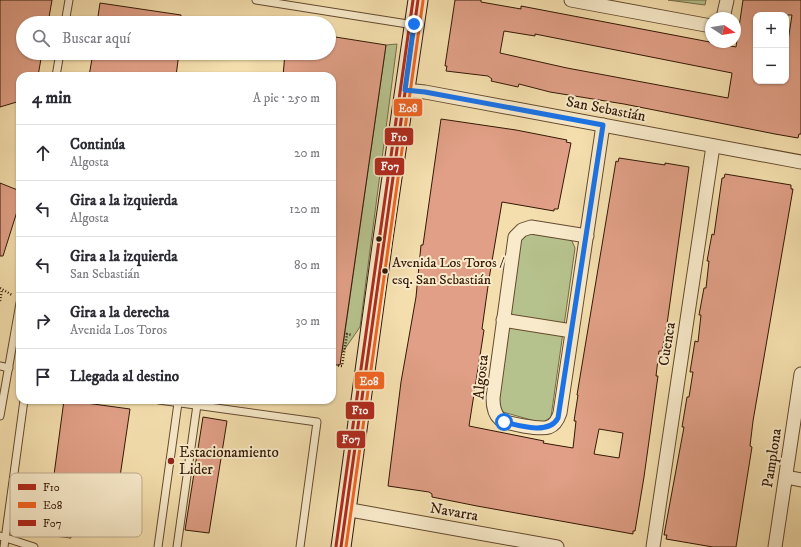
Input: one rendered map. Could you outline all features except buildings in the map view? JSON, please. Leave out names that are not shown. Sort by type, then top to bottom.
[{"type":"main road","points":[[341,547],[345,508],[418,0]]},
{"type":"street","points":[[571,0],[705,25]]},
{"type":"street","points":[[724,12],[727,0]]},
{"type":"street","name":"San Sebastián","points":[[405,90],[425,92],[801,162]]},
{"type":"street","name":"Algosta","points":[[586,236],[531,227],[518,233],[514,242],[493,398],[494,410],[504,422],[539,428],[548,428],[556,422],[558,418],[572,331],[603,125]]},
{"type":"street","name":"Cuenca","points":[[653,547],[713,146]]},
{"type":"street","points":[[503,320],[572,331]]},
{"type":"street","name":"Pamplona","points":[[775,547],[801,374]]},
{"type":"street","points":[[786,477],[801,480]]},
{"type":"street","name":"Navarra","points":[[345,508],[557,547]]},
{"type":"lane","points":[[66,16],[69,0]]},
{"type":"lane","points":[[256,0],[414,24]]},
{"type":"lane","points":[[57,72],[59,60]]},
{"type":"lane","points":[[0,416],[16,325]]},
{"type":"lane","points":[[0,366],[8,368]]},
{"type":"lane","points":[[12,473],[23,404]]},
{"type":"lane","points":[[158,547],[178,404]]},
{"type":"lane","points":[[188,404],[317,422],[300,547]]},
{"type":"lane","points":[[177,547],[197,405]]},
{"type":"lane","points":[[4,547],[2,537],[10,487]]},
{"type":"lane","points":[[2,537],[34,547]]},
{"type":"path","points":[[0,301],[2,290]]},
{"type":"path","points":[[336,365],[342,366],[347,334]]},
{"type":"green space","points":[[668,0],[706,0],[705,5]]},
{"type":"green space","points":[[397,44],[360,327],[342,353],[386,45]]},
{"type":"green space","points":[[528,233],[571,239],[575,248],[551,417],[542,423],[503,412],[497,399],[518,242]]},
{"type":"transit line","name":"F07","points":[[336,546],[413,0]]},
{"type":"transit line","name":"F10","points":[[341,547],[418,0]]},
{"type":"transit line","name":"E08","points":[[346,547],[423,1]]},
{"type":"place","name":"Avenida Los Toros / esq. San Sebastián","points":[[385,271]]},
{"type":"place","name":"Estacionamiento Lider","points":[[171,461]]},
{"type":"route","points":[[414,24],[405,90],[425,92],[603,125],[560,413],[556,422],[548,428],[504,422]]}]
